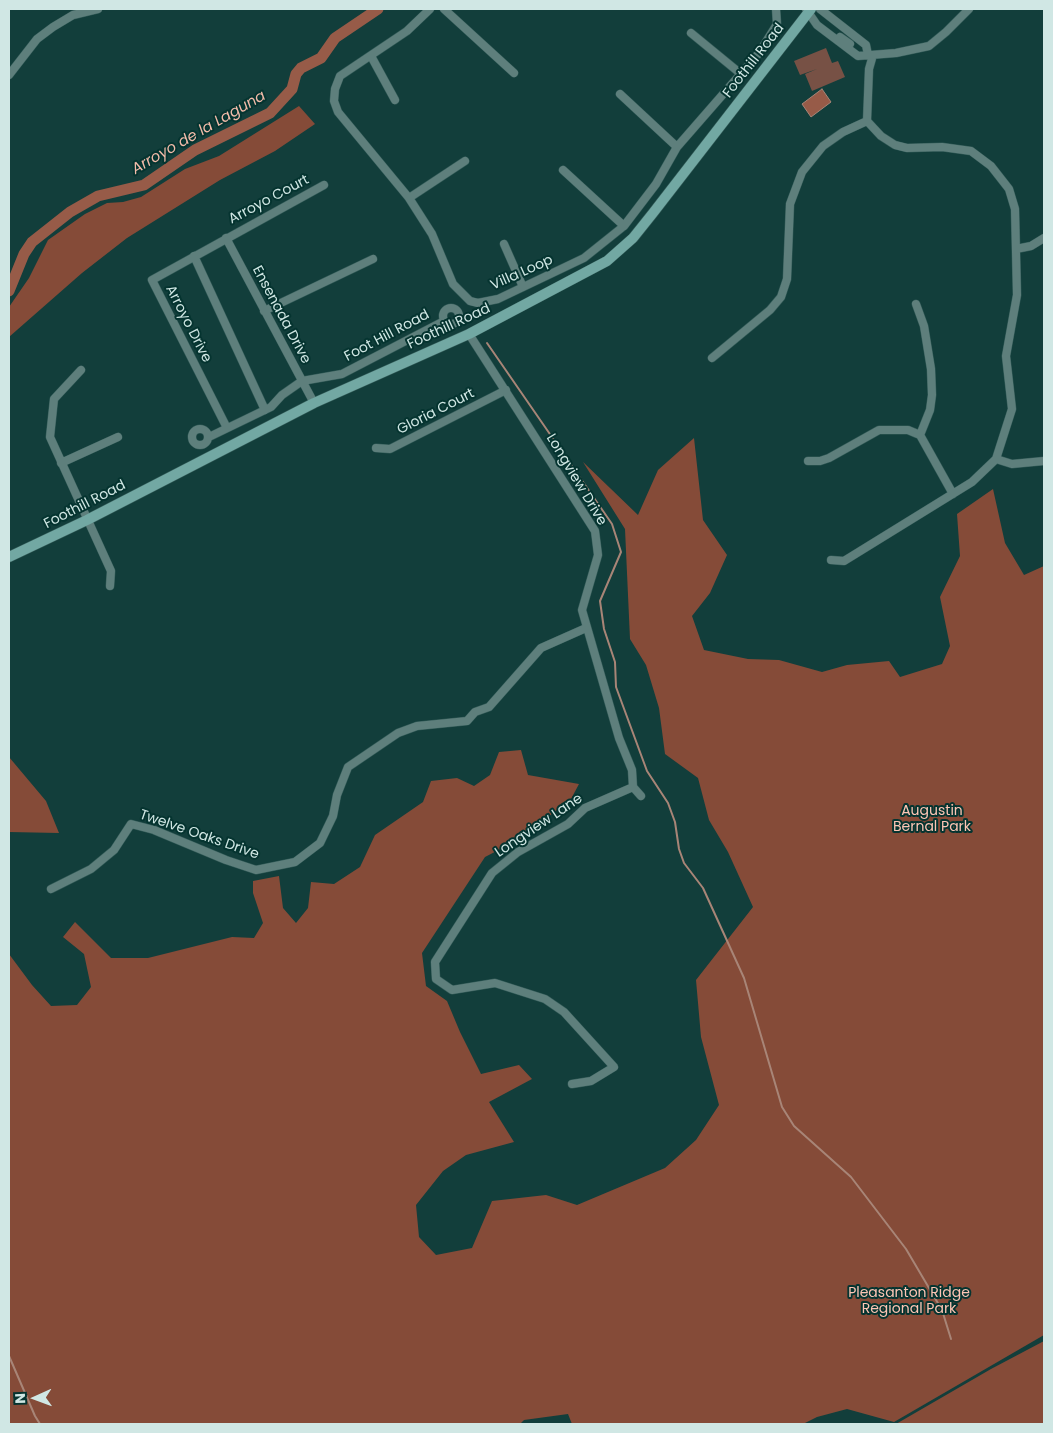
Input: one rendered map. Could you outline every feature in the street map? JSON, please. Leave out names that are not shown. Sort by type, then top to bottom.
[{"type":"main road","name":"Foothill Road","points":[[9,557],[87,520],[314,404],[470,334],[607,261],[633,238],[809,10]]},
{"type":"street","points":[[9,75],[37,39],[71,12],[98,9]]},
{"type":"street","name":"Villa Loop","points":[[430,9],[407,31],[340,76],[334,89],[334,101],[338,112],[409,198],[432,234],[454,284],[470,301],[485,302],[523,287],[584,258],[624,226],[656,184],[677,147],[759,53],[777,24],[776,9]]},
{"type":"street","points":[[444,9],[514,73]]},
{"type":"street","points":[[820,9],[858,56],[929,46],[969,9]]},
{"type":"street","points":[[809,10],[817,25],[866,46],[871,55],[867,121],[881,136],[895,145],[918,149],[958,148],[971,151],[992,166],[1009,189],[1015,208],[1016,302],[1006,356],[1012,409],[996,459],[972,482],[844,561],[831,560]]},
{"type":"street","points":[[690,33],[740,74]]},
{"type":"street","points":[[841,36],[853,46],[871,55]]},
{"type":"street","points":[[370,56],[395,100]]},
{"type":"street","points":[[620,94],[677,147]]},
{"type":"street","points":[[712,358],[770,310],[781,297],[787,278],[790,204],[802,172],[823,146],[843,132],[867,121]]},
{"type":"street","points":[[409,198],[465,161]]},
{"type":"street","points":[[563,170],[624,226]]},
{"type":"street","name":"Arroyo Court","points":[[226,238],[324,185]]},
{"type":"street","name":"Arroyo Drive","points":[[226,238],[152,280],[227,428]]},
{"type":"street","name":"Ensenada Drive","points":[[226,238],[314,404]]},
{"type":"street","points":[[1016,249],[1031,246],[1044,238]]},
{"type":"street","points":[[504,244],[523,287]]},
{"type":"street","points":[[194,256],[265,410]]},
{"type":"street","points":[[264,311],[373,259]]},
{"type":"street","points":[[916,304],[924,326],[931,369],[932,395],[930,410],[920,435]]},
{"type":"street","name":"Foot Hill Road","points":[[209,438],[265,410],[302,381],[342,374],[444,321]]},
{"type":"street","name":"Longview Drive","points":[[470,334],[595,531],[598,555],[582,610],[618,738],[632,770],[633,787]]},
{"type":"street","points":[[81,370],[54,398],[50,437],[111,571],[110,586]]},
{"type":"street","name":"Gloria Court","points":[[376,448],[390,449],[506,390]]},
{"type":"street","points":[[808,461],[820,461],[829,458],[879,430],[908,430],[920,435],[953,494]]},
{"type":"street","points":[[61,463],[118,437]]},
{"type":"street","points":[[996,459],[1012,464],[1044,462]]},
{"type":"street","name":"Twelve Oaks Drive","points":[[51,889],[91,869],[114,850],[131,824],[154,830],[226,860],[256,870],[294,862],[320,843],[332,816],[337,795],[348,767],[398,733],[417,726],[467,721],[475,712],[488,707],[541,648],[586,628]]},
{"type":"street","points":[[633,787],[641,796]]},
{"type":"street","name":"Longview Lane","points":[[572,1084],[591,1081],[614,1067],[564,1012],[545,999],[495,984],[452,990],[436,979],[434,962],[492,873],[518,852],[568,824],[585,808],[633,787]]},
{"type":"shaded area","points":[[826,48],[832,63],[838,61],[845,77],[812,91],[805,74],[817,69],[800,75],[794,61]]},
{"type":"shaded area","points":[[822,89],[831,102],[811,117],[802,104]]},
{"type":"green space","points":[[299,106],[315,124],[275,151],[220,180],[127,238],[82,273],[9,337],[9,307],[29,278],[48,240],[85,214],[107,203],[123,202],[141,197],[185,169],[219,156]]},
{"type":"green space","points":[[694,438],[703,520],[727,555],[710,593],[692,616],[704,650],[748,659],[779,660],[822,672],[847,665],[889,661],[900,677],[942,664],[950,646],[940,597],[960,556],[957,514],[993,489],[1005,543],[1024,575],[1044,566],[1044,1335],[894,1422],[847,1409],[817,1417],[803,1424],[572,1424],[568,1414],[524,1420],[520,1424],[9,1424],[9,954],[32,985],[51,1006],[77,1005],[91,987],[84,954],[63,937],[75,922],[111,958],[148,958],[232,937],[254,938],[263,923],[253,893],[253,881],[279,876],[283,908],[296,923],[308,908],[311,882],[334,884],[360,867],[375,835],[423,802],[431,781],[457,778],[474,786],[490,775],[499,752],[521,750],[528,775],[579,784],[571,799],[520,839],[485,857],[422,953],[426,986],[447,1001],[481,1074],[519,1065],[532,1079],[489,1102],[514,1142],[466,1155],[443,1171],[416,1205],[419,1237],[436,1255],[472,1248],[492,1201],[546,1195],[577,1205],[665,1168],[696,1140],[719,1105],[701,1037],[696,980],[753,907],[728,852],[709,820],[698,778],[665,754],[659,708],[646,665],[630,639],[625,529],[583,462],[638,515],[658,470]]},
{"type":"green space","points":[[9,757],[46,801],[59,833],[9,832]]},
{"type":"green space","points":[[1044,1341],[1044,1424],[896,1424],[991,1369]]},
{"type":"waterway","name":"Arroyo de la Laguna","points":[[9,291],[24,254],[32,242],[70,212],[98,196],[144,185],[195,150],[270,113],[292,89],[296,74],[301,68],[321,58],[335,38],[378,9]]},
{"type":"waterway","points":[[487,343],[612,524],[621,552],[600,601],[604,629],[615,662],[616,687],[647,771],[668,803],[675,822],[679,849],[684,863],[703,888],[744,978],[782,1107],[794,1126],[851,1177],[906,1249],[942,1310],[951,1339]]},
{"type":"waterway","points":[[9,1356],[40,1424]]},
{"type":"park label","name":"Augustin Bernal Park","points":[[932,820]]},
{"type":"park label","name":"Pleasanton Ridge Regional Park","points":[[909,1302]]}]
